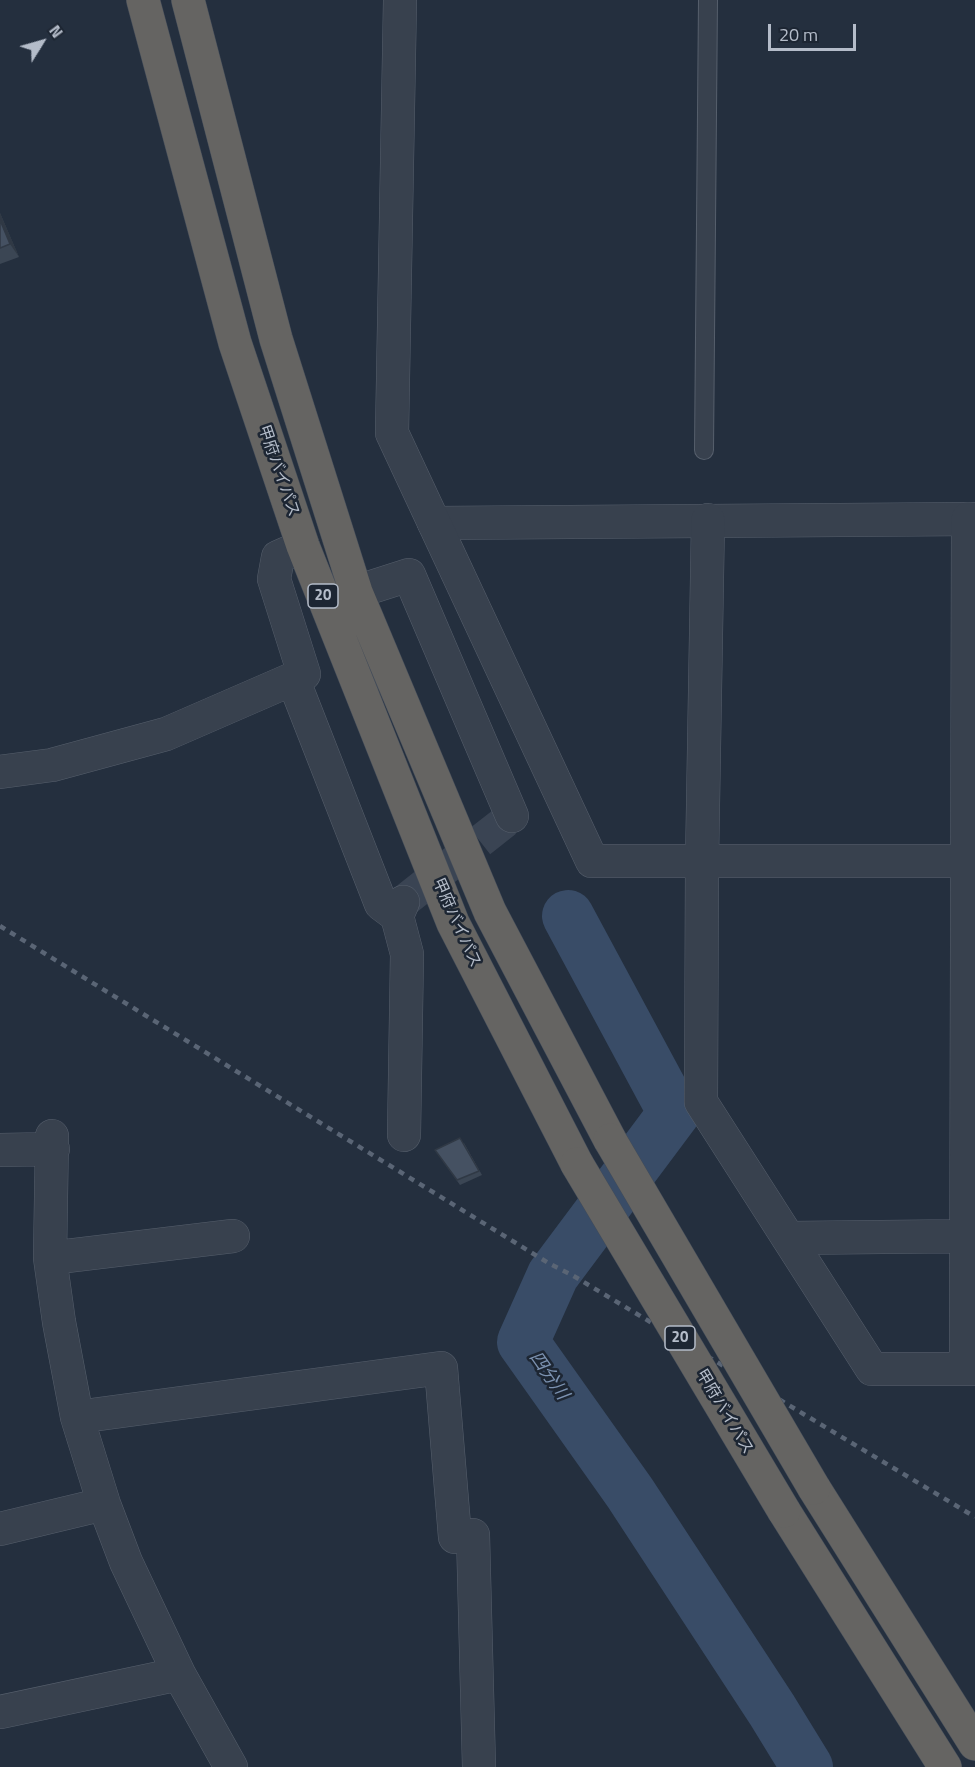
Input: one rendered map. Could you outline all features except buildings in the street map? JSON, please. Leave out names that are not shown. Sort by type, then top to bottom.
[{"type":"highway","name":"甲府バイパス","points":[[143,0],[235,343],[303,546],[453,923],[577,1164],[784,1511],[945,1767]]},
{"type":"highway","name":"20","points":[[188,0],[276,339],[356,592],[490,912],[610,1140],[814,1488],[975,1744]]},
{"type":"highway","points":[[210,0],[250,165],[250,242]]},
{"type":"street","points":[[400,0],[392,433],[592,861],[971,861]]},
{"type":"street","points":[[434,523],[708,520],[972,519],[971,1369],[872,1369],[701,1102],[702,861],[708,520]]},
{"type":"street","points":[[0,772],[52,765],[166,734],[304,674],[274,579],[278,557],[303,546]]},
{"type":"street","points":[[356,592],[410,575],[512,816]]},
{"type":"street","points":[[293,679],[381,904],[400,909],[407,954],[404,1135]]},
{"type":"street","points":[[0,1150],[52,1142],[50,1258],[59,1322],[77,1417],[104,1504],[126,1562],[179,1674],[231,1767]]},
{"type":"street","points":[[50,1258],[233,1236]]},
{"type":"street","points":[[789,1238],[971,1236]]},
{"type":"street","points":[[77,1417],[441,1368],[455,1537],[473,1535],[479,1767]]},
{"type":"street","points":[[0,1529],[104,1504]]},
{"type":"street","points":[[0,1712],[179,1674]]},
{"type":"lane","points":[[704,450],[708,0]]},
{"type":"waterway","name":"四分川","points":[[568,916],[674,1113],[553,1275],[523,1342],[630,1493],[807,1767]]},
{"type":"tunnel","points":[[403,902],[512,816]]},
{"type":"railway","points":[[0,926],[550,1264],[572,1275],[975,1517]]}]
